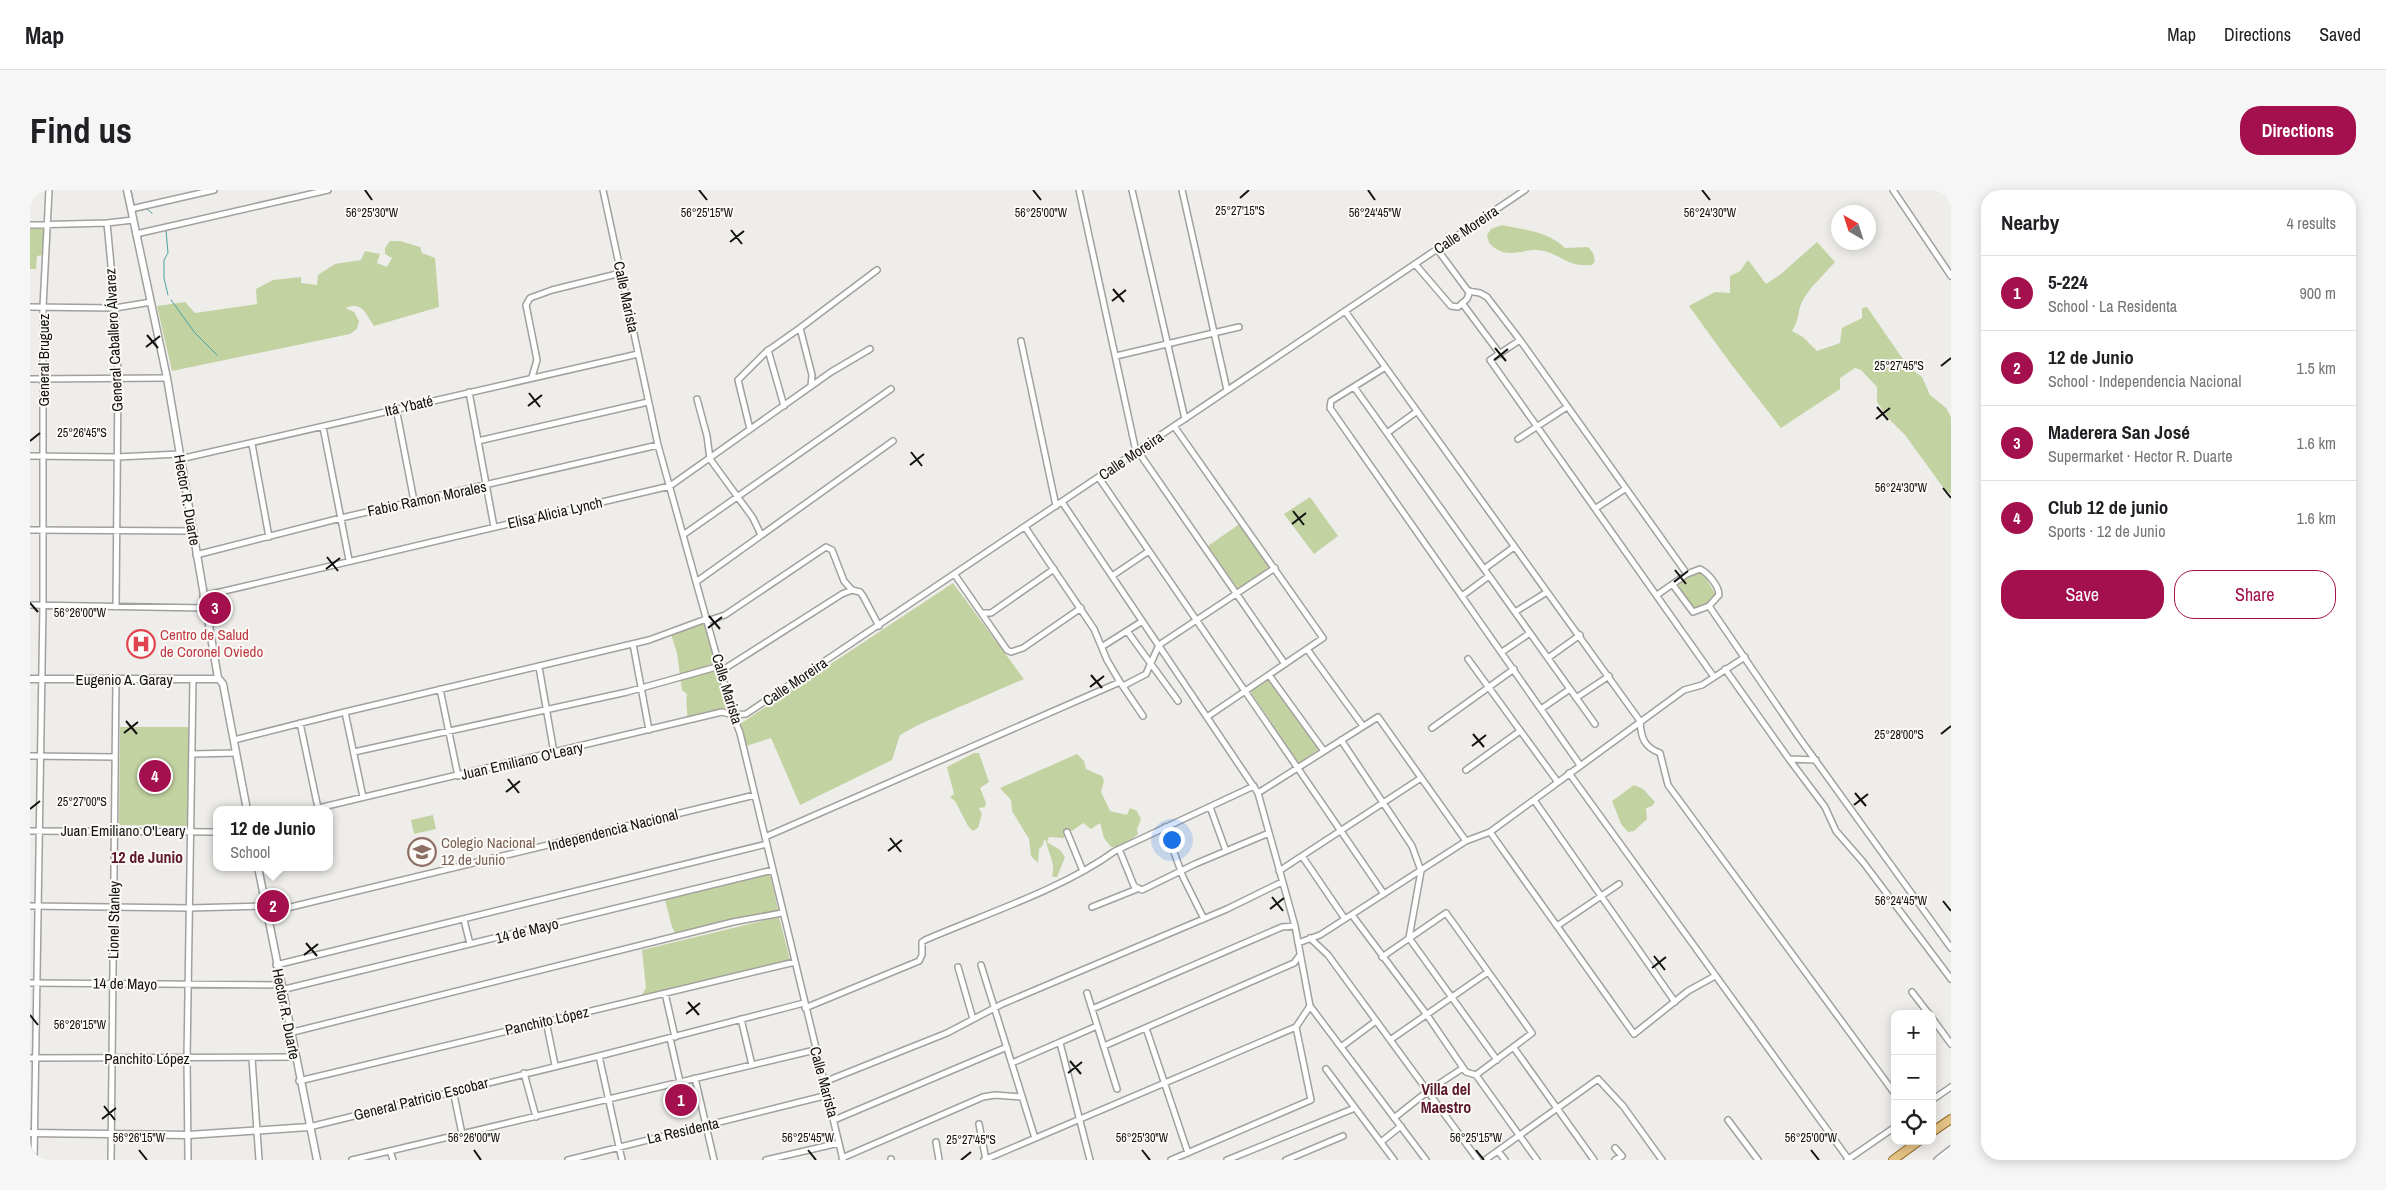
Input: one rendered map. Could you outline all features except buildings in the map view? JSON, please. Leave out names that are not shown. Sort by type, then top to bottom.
[{"type":"main road","points":[[1936,1129],[1951,1119]]},
{"type":"main road","points":[[1893,1160],[1914,1145]]},
{"type":"street","name":"General Bruguez","points":[[34,1160],[32,1133],[33,1058],[37,983],[43,605],[43,307],[49,225],[49,190]]},
{"type":"street","name":"Hector R. Duarte","points":[[127,190],[167,378],[196,556],[219,679],[223,684],[246,806]]},
{"type":"street","points":[[131,209],[214,190]]},
{"type":"street","points":[[136,234],[328,190]]},
{"type":"street","name":"Calle Marista","points":[[603,190],[658,445],[733,715],[740,733],[842,1159]]},
{"type":"street","points":[[1079,190],[1137,451],[1285,664]]},
{"type":"street","points":[[1132,190],[1185,419]]},
{"type":"street","points":[[1182,190],[1227,390]]},
{"type":"street","name":"Calle Moreira","points":[[733,715],[746,714],[765,702],[1525,190]]},
{"type":"street","points":[[1893,190],[1951,276]]},
{"type":"street","points":[[30,225],[107,223],[133,220]]},
{"type":"street","name":"General Caballero Álvarez","points":[[107,223],[115,308],[118,378],[116,606]]},
{"type":"street","points":[[1437,249],[1468,290],[1486,297],[1520,340],[1624,489],[1687,574]]},
{"type":"street","points":[[1416,264],[1451,306],[1458,307],[1467,299],[1470,291]]},
{"type":"street","points":[[750,429],[738,380],[768,350],[877,270]]},
{"type":"street","points":[[532,377],[537,360],[526,305],[533,296],[621,273]]},
{"type":"street","points":[[30,307],[115,308],[151,302]]},
{"type":"street","points":[[1462,303],[1500,354]]},
{"type":"street","points":[[1345,311],[1384,368],[1514,548],[1580,635],[1640,721],[1641,734],[1645,744],[1660,753],[1668,785],[1891,1089]]},
{"type":"street","points":[[1116,356],[1240,327]]},
{"type":"street","points":[[800,328],[799,333],[812,375],[811,386]]},
{"type":"street","points":[[1021,340],[1056,506]]},
{"type":"street","points":[[1520,340],[1490,360],[1539,426],[1714,677]]},
{"type":"street","name":"Elisa Alicia Lynch","points":[[204,596],[349,560],[670,486],[811,386],[870,349]]},
{"type":"street","points":[[768,350],[784,406]]},
{"type":"street","name":"Itá Ybaté","points":[[30,456],[179,457],[252,444],[396,408],[638,354]]},
{"type":"street","points":[[1384,368],[1331,401],[1330,408],[1580,765]]},
{"type":"street","points":[[30,379],[167,378]]},
{"type":"street","points":[[1354,387],[1595,724]]},
{"type":"street","points":[[683,535],[891,389]]},
{"type":"street","points":[[469,392],[494,527]]},
{"type":"street","points":[[697,399],[707,436],[710,459],[761,535]]},
{"type":"street","points":[[478,441],[648,402]]},
{"type":"street","points":[[1518,439],[1567,407]]},
{"type":"street","points":[[396,408],[414,501]]},
{"type":"street","points":[[1387,433],[1416,412]]},
{"type":"street","points":[[1174,426],[1323,638],[1207,716]]},
{"type":"street","points":[[323,427],[349,560]]},
{"type":"street","points":[[696,582],[894,441]]},
{"type":"street","points":[[252,444],[269,536]]},
{"type":"street","name":"Fabio Ramon Morales","points":[[196,556],[341,518],[487,486],[658,445]]},
{"type":"street","points":[[1099,478],[1384,894]]},
{"type":"street","points":[[1596,508],[1624,489]]},
{"type":"street","points":[[1062,502],[1141,622],[1159,645],[1258,792],[1295,926],[1310,1006],[1426,1160]]},
{"type":"street","points":[[1025,527],[1081,608],[1103,646],[1107,660],[1143,716]]},
{"type":"street","points":[[30,530],[192,531]]},
{"type":"street","points":[[234,740],[649,640],[707,620],[725,616],[826,547],[832,550],[844,581],[852,590],[860,592],[879,626]]},
{"type":"street","points":[[1484,569],[1514,548]]},
{"type":"street","points":[[1112,576],[1149,552]]},
{"type":"street","points":[[765,838],[1146,674],[1159,645],[1275,568]]},
{"type":"street","points":[[981,613],[991,612],[1054,569]]},
{"type":"street","points":[[1657,595],[1687,574],[1698,569],[1703,570],[1719,590],[1719,595],[1709,606],[1695,612],[1690,611],[1672,585]]},
{"type":"street","points":[[955,575],[1007,650],[1011,652],[1023,648],[1081,608]]},
{"type":"street","points":[[1462,596],[1489,576]]},
{"type":"street","points":[[354,752],[720,669],[842,594],[852,590]]},
{"type":"street","points":[[1515,612],[1547,592]]},
{"type":"street","points":[[30,605],[206,608]]},
{"type":"street","points":[[1709,606],[1816,760],[1951,948]]},
{"type":"street","points":[[1103,646],[1141,622]]},
{"type":"street","points":[[1127,631],[1178,701]]},
{"type":"street","points":[[1502,652],[1530,633]]},
{"type":"street","points":[[1548,658],[1580,635]]},
{"type":"street","points":[[633,644],[649,730]]},
{"type":"street","points":[[1307,649],[1363,726]]},
{"type":"street","points":[[1298,942],[1320,935],[1466,841],[1490,832],[1557,781],[1684,690],[1702,685],[1745,657]]},
{"type":"street","points":[[1468,659],[1557,781]]},
{"type":"street","points":[[539,667],[554,754]]},
{"type":"street","points":[[1432,728],[1514,669]]},
{"type":"street","points":[[1725,669],[1825,807],[1836,831],[1864,862],[1951,979]]},
{"type":"street","points":[[1269,675],[1324,751]]},
{"type":"street","points":[[1576,698],[1608,676]]},
{"type":"street","name":"Eugenio A. Garay","points":[[30,679],[219,679]]},
{"type":"street","points":[[188,1160],[187,1058],[192,831],[191,768],[194,754],[193,679]]},
{"type":"street","name":"Lionel Stanley","points":[[111,1160],[116,680]]},
{"type":"street","points":[[440,689],[458,776]]},
{"type":"street","points":[[1542,709],[1570,689]]},
{"type":"street","points":[[345,712],[363,798]]},
{"type":"street","name":"Juan Emiliano O'Leary","points":[[327,806],[554,754],[722,712],[733,715]]},
{"type":"street","points":[[1258,792],[1378,717],[1466,841]]},
{"type":"street","points":[[300,723],[318,806]]},
{"type":"street","points":[[1466,770],[1520,731]]},
{"type":"street","points":[[1340,740],[1412,846],[1421,871],[1409,938],[1497,1060]]},
{"type":"street","points":[[194,754],[236,753]]},
{"type":"street","points":[[30,756],[115,757]]},
{"type":"street","points":[[1790,759],[1816,760]]},
{"type":"street","points":[[1568,773],[1848,1160],[1891,1130]]},
{"type":"street","points":[[1279,871],[1421,778]]},
{"type":"street","points":[[1067,832],[1083,871],[1120,849],[1254,786]]},
{"type":"street","name":"Independencia Nacional","points":[[30,906],[266,909],[755,795]]},
{"type":"street","points":[[1534,800],[1674,1002]]},
{"type":"street","points":[[1210,806],[1226,851]]},
{"type":"street","points":[[1165,827],[1181,872],[1204,919]]},
{"type":"street","name":"Juan Emiliano O'Leary","points":[[30,831],[213,832]]},
{"type":"street","points":[[1490,832],[1634,1034],[1674,1002],[1715,976]]},
{"type":"street","points":[[1092,907],[1137,889],[1142,890],[1269,833]]},
{"type":"street","points":[[276,965],[767,844]]},
{"type":"street","points":[[1120,849],[1134,886],[1137,889]]},
{"type":"street","points":[[1302,856],[1345,919]]},
{"type":"street","name":"14 de Mayo","points":[[30,983],[188,984],[280,988],[773,870]]},
{"type":"street","name":"Hector R. Duarte","points":[[259,871],[280,988],[317,1160]]},
{"type":"street","name":"General Patricio Escobar","points":[[32,1133],[188,1134],[309,1127],[555,1065],[600,1056],[741,1019],[805,1005],[919,961],[922,955],[922,942],[925,940],[1083,871]]},
{"type":"street","points":[[824,1082],[947,1033],[994,1008],[1204,919],[1282,882]]},
{"type":"street","points":[[1557,926],[1619,884]]},
{"type":"street","points":[[1382,957],[1446,912],[1532,1034],[1476,1075]]},
{"type":"street","points":[[290,1033],[733,922],[782,913]]},
{"type":"street","points":[[1352,915],[1427,1015],[1466,1072],[1476,1075],[1537,1160]]},
{"type":"street","points":[[464,920],[470,944]]},
{"type":"street","points":[[1092,1009],[1282,927],[1295,926]]},
{"type":"street","points":[[1310,938],[1328,955],[1478,1160]]},
{"type":"street","points":[[1104,1046],[1294,963],[1300,955]]},
{"type":"street","name":"Panchito López","points":[[299,1081],[794,962]]},
{"type":"street","points":[[981,965],[1035,1138]]},
{"type":"street","points":[[958,967],[973,1019]]},
{"type":"street","points":[[1390,1040],[1488,972]]},
{"type":"street","points":[[1912,992],[1926,1010]]},
{"type":"street","points":[[665,993],[680,1082]]},
{"type":"street","points":[[1087,993],[1117,1089]]},
{"type":"street","points":[[979,1124],[986,1160],[1296,1027],[1310,1006]]},
{"type":"street","points":[[741,1019],[752,1065]]},
{"type":"street","points":[[546,1021],[555,1065]]},
{"type":"street","points":[[1341,1047],[1376,1021]]},
{"type":"street","points":[[1936,1023],[1951,1044]]},
{"type":"street","points":[[1012,1063],[1097,1026]]},
{"type":"street","points":[[1171,1160],[1311,1100],[1296,1027]]},
{"type":"street","points":[[1146,1028],[1188,1153]]},
{"type":"street","points":[[1060,1043],[1090,1160]]},
{"type":"street","points":[[834,1120],[1007,1047]]},
{"type":"street","points":[[1514,1048],[1594,1160]]},
{"type":"street","points":[[352,1160],[816,1050]]},
{"type":"street","points":[[600,1056],[622,1160]]},
{"type":"street","name":"Panchito López","points":[[33,1058],[294,1057]]},
{"type":"street","points":[[252,1058],[259,1160]]},
{"type":"street","points":[[1394,1118],[1428,1091],[1464,1068]]},
{"type":"street","points":[[1326,1070],[1394,1160]]},
{"type":"street","points":[[524,1073],[536,1117]]},
{"type":"street","points":[[695,1078],[714,1160]]},
{"type":"street","points":[[1485,1160],[1598,1079],[1623,1106],[1662,1160]]},
{"type":"street","points":[[1936,1097],[1951,1087]]},
{"type":"street","points":[[453,1090],[462,1134]]},
{"type":"street","name":"La Residenta","points":[[568,1160],[828,1095]]},
{"type":"street","points":[[842,1159],[983,1097],[994,1095],[1022,1097]]},
{"type":"street","points":[[1227,1160],[1355,1108]]},
{"type":"street","points":[[1728,1120],[1758,1160]]},
{"type":"street","points":[[1381,1142],[1401,1126]]},
{"type":"street","points":[[1286,1160],[1343,1136]]},
{"type":"street","points":[[936,1142],[939,1160]]},
{"type":"street","points":[[766,1160],[839,1143]]},
{"type":"street","points":[[1615,1148],[1622,1156],[1615,1160]]},
{"type":"street","points":[[1937,1160],[1951,1149]]},
{"type":"street","points":[[390,1151],[393,1160]]},
{"type":"street","points":[[1498,1151],[1505,1160]]},
{"type":"green space","points":[[1502,225],[1543,235],[1558,242],[1565,248],[1588,247],[1593,253],[1595,261],[1592,265],[1571,263],[1551,253],[1536,250],[1503,252],[1489,243],[1487,235],[1491,229]]},
{"type":"green space","points":[[44,228],[43,255],[37,256],[36,269],[30,269],[30,229]]},
{"type":"green space","points":[[390,241],[400,241],[420,247],[422,253],[435,258],[439,307],[374,326],[360,307],[351,306],[345,308],[354,312],[359,321],[357,329],[350,334],[172,371],[157,306],[185,302],[195,313],[257,304],[256,289],[273,280],[301,277],[301,283],[317,285],[318,275],[335,264],[361,260],[365,251],[380,254],[377,263],[387,267],[392,258],[385,254],[385,248]]},
{"type":"green space","points":[[1817,242],[1835,262],[1805,296],[1792,331],[1803,337],[1817,351],[1840,343],[1842,328],[1862,318],[1862,308],[1867,307],[1900,355],[1922,377],[1930,395],[1946,408],[1951,417],[1951,494],[1945,490],[1905,435],[1888,418],[1877,402],[1877,387],[1861,370],[1855,368],[1840,378],[1840,389],[1781,428],[1689,306],[1715,292],[1730,293],[1730,276],[1740,271],[1748,260],[1766,284],[1781,274]]},
{"type":"green space","points":[[1310,497],[1338,536],[1314,554],[1284,514]]},
{"type":"green space","points":[[1241,523],[1272,568],[1238,589],[1208,546]]},
{"type":"green space","points":[[1695,571],[1702,572],[1716,595],[1714,600],[1693,609],[1676,586]]},
{"type":"green space","points":[[953,583],[1024,679],[918,725],[900,735],[892,760],[800,805],[771,738],[743,747],[740,724]]},
{"type":"green space","points":[[706,620],[728,709],[686,720],[687,694],[682,690],[677,653],[670,631]]},
{"type":"green space","points":[[1268,679],[1319,749],[1299,763],[1250,691]]},
{"type":"green space","points":[[120,727],[190,727],[190,826],[119,825]]},
{"type":"green space","points":[[974,753],[979,753],[989,782],[980,788],[986,803],[985,807],[979,808],[982,814],[978,828],[973,831],[968,826],[955,801],[950,797],[954,794],[947,767]]},
{"type":"green space","points":[[1077,754],[1084,761],[1086,769],[1102,776],[1104,781],[1101,792],[1110,811],[1127,815],[1130,808],[1137,811],[1141,819],[1137,829],[1138,834],[1121,847],[1111,847],[1104,838],[1100,823],[1091,829],[1083,823],[1072,831],[1067,829],[1064,838],[1049,837],[1047,842],[1060,850],[1065,857],[1057,877],[1055,877],[1052,876],[1052,862],[1046,841],[1044,839],[1043,845],[1039,849],[1038,863],[1031,856],[1029,839],[1012,811],[1011,800],[1000,788]]},
{"type":"green space","points":[[1634,785],[1643,789],[1655,802],[1652,806],[1646,808],[1647,819],[1634,831],[1628,832],[1621,824],[1612,801]]},
{"type":"green space","points":[[433,815],[436,829],[414,834],[411,820]]},
{"type":"green space","points":[[770,874],[778,910],[676,935],[665,900]]},
{"type":"green space","points":[[779,917],[790,960],[640,998],[646,988],[642,950]]},
{"type":"waterway","points":[[131,190],[134,204]]},
{"type":"waterway","points":[[137,211],[147,209],[152,213]]},
{"type":"waterway","points":[[166,230],[168,253],[164,260],[164,278],[168,295]]},
{"type":"waterway","points":[[171,300],[195,333],[217,355]]},
{"type":"place","name":"Maderera San José","points":[[215,608]]},
{"type":"place","name":"Centro de Salud de Coronel Oviedo","points":[[141,644]]},
{"type":"place","name":"Club 12 de junio","points":[[155,776]]},
{"type":"place","name":"Colegio Nacional 12 de Junio","points":[[422,852]]},
{"type":"place","name":"12 de Junio","points":[[273,906]]},
{"type":"place","name":"5-224","points":[[681,1100]]},
{"type":"district","name":"12 de Junio","points":[[147,857]]},
{"type":"district","name":"Villa del Maestro","points":[[1446,1098]]}]
